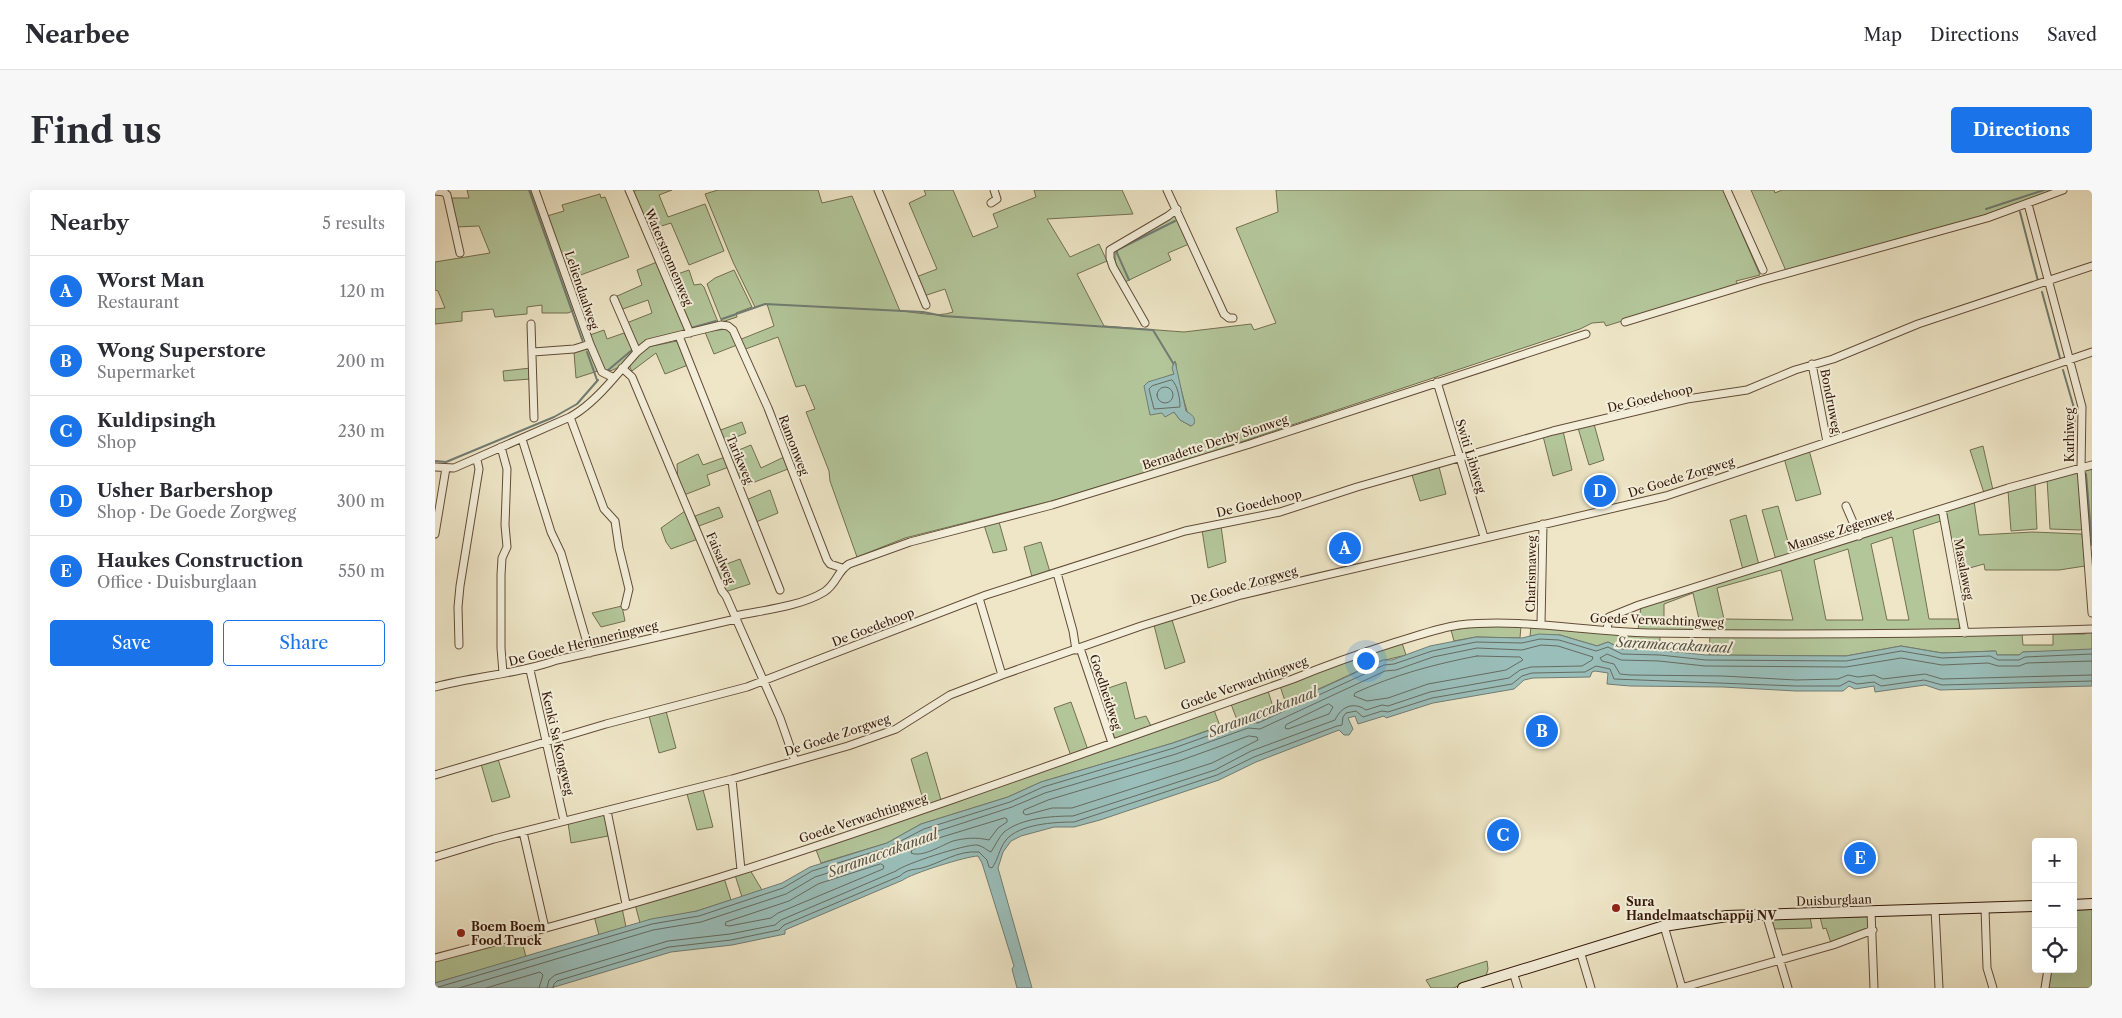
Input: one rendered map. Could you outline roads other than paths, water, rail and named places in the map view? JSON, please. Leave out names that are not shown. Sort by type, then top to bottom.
[{"type":"street","name":"Leliendaalweg","points":[[535,190],[589,344],[602,372],[615,378]]},
{"type":"street","name":"Waterstromenweg","points":[[629,190],[690,333]]},
{"type":"street","points":[[878,190],[926,305]]},
{"type":"street","points":[[991,203],[997,199],[994,190]]},
{"type":"street","points":[[1167,190],[1225,314],[1229,318],[1233,318]]},
{"type":"street","points":[[1727,190],[1763,270]]},
{"type":"street","points":[[1625,322],[1759,280],[1977,220],[2028,204],[2063,190]]},
{"type":"street","points":[[438,191],[447,195],[460,253]]},
{"type":"street","name":"Karhiweg","points":[[2028,204],[2077,386],[2083,418],[2081,468],[2092,613]]},
{"type":"street","points":[[1145,324],[1113,267],[1110,250],[1177,209]]},
{"type":"street","name":"De Goedehoop","points":[[435,775],[606,724],[747,687],[979,598],[1185,531],[1280,512],[1357,487],[1553,431],[1687,399],[1747,390],[1812,364],[1833,359],[1918,324],[2092,266]]},
{"type":"street","points":[[614,299],[637,352]]},
{"type":"street","points":[[531,324],[535,418]]},
{"type":"street","name":"Ramonweg","points":[[690,333],[721,325],[733,330],[768,408],[827,560],[830,564],[842,568]]},
{"type":"street","points":[[435,467],[454,468],[477,460],[570,417],[585,407],[615,378],[637,352],[648,344],[690,333]]},
{"type":"street","name":"Bernadette Derby Sionweg","points":[[842,568],[910,542],[1052,505],[1250,444],[1586,334]]},
{"type":"street","name":"Tarikweg","points":[[679,336],[780,590]]},
{"type":"street","points":[[533,352],[575,350],[589,344]]},
{"type":"street","name":"De Goede Zorgweg","points":[[435,857],[564,821],[732,779],[885,733],[905,724],[950,695],[1141,626],[1241,595],[1666,496],[2092,352]]},
{"type":"street","name":"Bondruweg","points":[[1812,364],[1827,442]]},
{"type":"street","name":"Faisalweg","points":[[622,368],[632,377],[722,591],[763,680],[795,761]]},
{"type":"street","name":"Switi Libiweg","points":[[1437,382],[1484,537]]},
{"type":"street","points":[[570,417],[604,509],[615,521],[619,548],[629,589],[625,606]]},
{"type":"street","points":[[522,439],[551,532],[561,553],[590,653]]},
{"type":"street","points":[[501,448],[507,469],[505,525],[507,547],[502,558],[501,575],[503,674]]},
{"type":"street","points":[[459,645],[458,607],[460,586],[479,469],[477,460]]},
{"type":"street","name":"Manasse Zegenweg","points":[[1607,630],[1609,617],[1612,614],[1942,509],[2092,465]]},
{"type":"street","points":[[435,534],[446,468]]},
{"type":"street","points":[[1846,506],[1859,536]]},
{"type":"street","name":"Masalaweg","points":[[1942,509],[1965,633]]},
{"type":"street","name":"Charismaweg","points":[[1541,624],[1543,524]]},
{"type":"street","name":"De Goede Herinneringweg","points":[[435,687],[458,681],[530,670],[557,660],[803,602],[825,591],[835,582],[842,568]]},
{"type":"street","name":"Goedheidweg","points":[[1057,573],[1078,649],[1111,744]]},
{"type":"street","points":[[979,598],[1002,675]]},
{"type":"street","name":"Goede Verwachtingweg","points":[[435,958],[545,928],[741,870],[953,800],[1340,660],[1429,632],[1458,626],[1498,623],[1541,624],[1607,630],[1746,634],[1965,633],[2092,629]]},
{"type":"street","name":"Kenki Sa Kongweg","points":[[530,670],[548,742],[564,821]]},
{"type":"street","points":[[732,779],[741,870]]},
{"type":"street","points":[[607,811],[626,904]]},
{"type":"street","points":[[523,832],[545,928]]},
{"type":"street","points":[[2077,905],[2092,904]]},
{"type":"street","name":"Duisburglaan","points":[[1463,988],[1664,926],[1727,916],[2032,906]]},
{"type":"street","points":[[1985,908],[1987,968],[1993,988]]},
{"type":"street","points":[[1935,909],[1939,988]]},
{"type":"street","points":[[1871,911],[1873,930],[1872,987]]},
{"type":"street","points":[[1767,914],[1788,988]]},
{"type":"street","points":[[1664,926],[1682,988],[1833,944],[1873,930]]},
{"type":"street","points":[[1580,951],[1591,988]]},
{"type":"street","points":[[1513,972],[1518,988]]},
{"type":"street","points":[[2045,988],[2047,973]]},
{"type":"water","points":[[1175,361],[1186,411],[1194,418],[1194,424],[1191,426],[1180,420],[1174,412],[1165,417],[1162,413],[1150,415],[1144,386],[1148,382],[1174,374],[1172,368]]},
{"type":"water","name":"Saramaccakanaal","points":[[1539,634],[1560,635],[1597,646],[1608,642],[1622,649],[1660,650],[1706,655],[1846,656],[1901,646],[1942,653],[1996,651],[1997,655],[2092,649],[2092,686],[1940,690],[1925,685],[1875,692],[1874,686],[1855,689],[1849,686],[1843,691],[1796,691],[1607,684],[1608,673],[1595,671],[1592,672],[1590,677],[1533,678],[1524,680],[1514,689],[1433,703],[1386,718],[1384,716],[1358,724],[1355,716],[1348,718],[1353,729],[1349,735],[1344,735],[1339,730],[1256,762],[1219,780],[1100,820],[1074,827],[1054,827],[1021,836],[1011,841],[1003,852],[998,868],[1032,988],[1017,988],[1012,969],[1014,966],[982,863],[978,856],[951,862],[908,877],[785,930],[785,934],[732,945],[671,952],[551,988],[435,988],[435,983],[651,919],[697,911],[782,883],[810,867],[887,843],[921,824],[1008,797],[1041,782],[1173,743],[1247,717],[1257,718],[1383,660],[1392,660],[1430,646],[1476,637],[1522,638]]},
{"type":"waterway","points":[[529,190],[583,342]]},
{"type":"waterway","points":[[1986,209],[2044,190]]},
{"type":"waterway","points":[[2020,212],[2038,281]]},
{"type":"waterway","points":[[1129,280],[1117,250],[1175,221]]},
{"type":"waterway","points":[[2042,292],[2060,358]]},
{"type":"waterway","points":[[722,319],[765,304],[923,312],[943,316],[1153,330],[1173,363]]},
{"type":"waterway","points":[[691,328],[716,321]]},
{"type":"waterway","points":[[607,371],[632,350]]},
{"type":"waterway","points":[[587,352],[597,380]]},
{"type":"waterway","points":[[2063,370],[2074,408],[2075,430]]},
{"type":"waterway","points":[[435,461],[446,462],[554,417],[577,404],[598,380]]},
{"type":"waterway","points":[[2086,474],[2092,545]]},
{"type":"place","name":"Usher Barbershop","points":[[1600,491]]},
{"type":"place","name":"Worst Man","points":[[1345,548]]},
{"type":"place","name":"Wong Superstore","points":[[1542,731]]},
{"type":"place","name":"Kuldipsingh","points":[[1503,835]]},
{"type":"place","name":"Haukes Construction","points":[[1860,858]]},
{"type":"place","name":"Sura Handelmaatschappij NV","points":[[1616,908]]},
{"type":"place","name":"Boem Boem Food Truck","points":[[461,933]]}]
